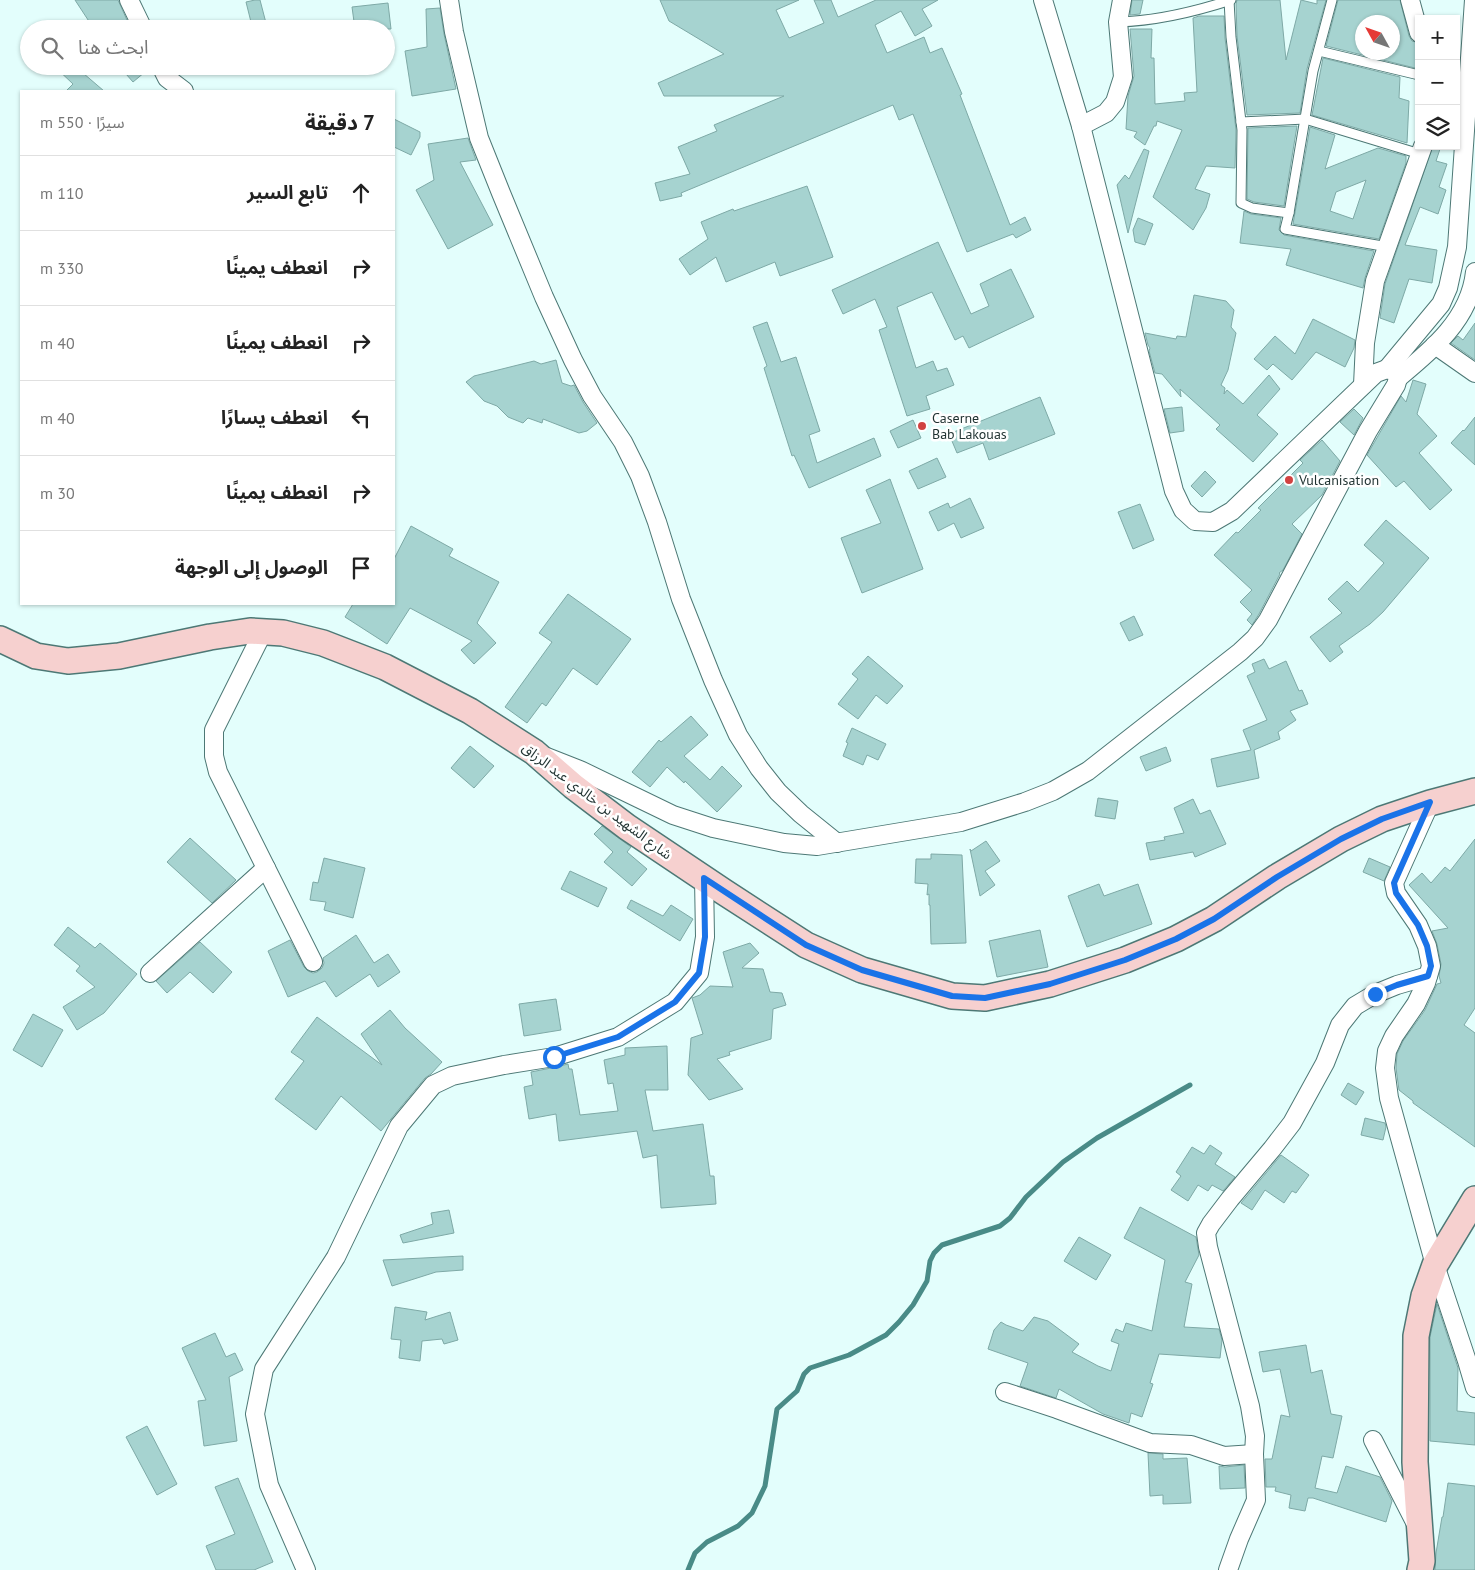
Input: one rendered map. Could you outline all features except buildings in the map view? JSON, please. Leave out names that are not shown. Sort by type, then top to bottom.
[{"type":"main road","name":"شارع الشهيد بن خالدي عبد الرزاق","points":[[0,639],[36,656],[68,661],[118,656],[210,637],[250,631],[284,633],[323,643],[385,667],[470,711],[534,752],[573,786],[620,821],[806,945],[862,970],[952,996],[985,998],[1050,984],[1125,960],[1176,939],[1214,919],[1277,877],[1341,839],[1382,819],[1430,802],[1475,790]]},
{"type":"main road","points":[[1420,1570],[1422,1562],[1415,1462],[1416,1336],[1424,1296],[1435,1266],[1475,1199]]},
{"type":"street","points":[[129,0],[139,20]]},
{"type":"street","points":[[449,0],[454,32],[479,138],[544,297],[573,360],[592,396],[623,442],[640,476],[657,522],[681,600],[716,688],[738,735],[759,768],[778,792],[801,814],[837,843]]},
{"type":"street","points":[[1043,0],[1081,126],[1174,491],[1183,510],[1195,521],[1213,522],[1232,511],[1376,373],[1392,374],[1429,352],[1464,311],[1475,272]]},
{"type":"street","points":[[1081,126],[1106,113],[1116,102],[1122,77],[1118,22],[1122,0]]},
{"type":"street","points":[[1410,0],[1415,18]]},
{"type":"street","points":[[1392,374],[1441,304],[1448,288],[1457,247],[1474,0]]},
{"type":"street","points":[[166,75],[183,90]]},
{"type":"street","points":[[1363,385],[1365,343],[1375,281],[1422,150]]},
{"type":"street","points":[[1435,345],[1475,373]]},
{"type":"street","points":[[534,752],[580,770],[673,815],[713,828],[784,843],[817,846],[961,822],[1053,791],[1088,771],[1240,652],[1255,638],[1268,620],[1368,431],[1396,385],[1392,374]]},
{"type":"street","points":[[263,632],[214,730],[214,756],[218,772],[313,962]]},
{"type":"street","points":[[1430,802],[1394,883],[1396,893],[1418,925],[1427,946],[1431,966],[1416,1004],[1394,1036],[1387,1051],[1385,1068],[1389,1098],[1435,1266],[1468,1361],[1475,1388]]},
{"type":"street","points":[[150,973],[266,868]]},
{"type":"street","points":[[306,1570],[269,1485],[255,1414],[264,1369],[336,1257],[399,1126],[433,1085],[452,1076],[554,1057],[618,1037],[675,1002],[699,973],[705,937],[704,878]]},
{"type":"street","points":[[1228,1570],[1256,1500],[1255,1436],[1250,1406],[1208,1247],[1206,1233],[1230,1198],[1292,1123],[1325,1062],[1340,1025],[1356,1006],[1382,991],[1428,976]]},
{"type":"street","points":[[1005,1392],[1150,1442],[1190,1446],[1224,1456],[1254,1454]]},
{"type":"street","points":[[1372,1440],[1420,1531]]},
{"type":"lane","points":[[1118,22],[1144,21],[1172,16],[1229,0],[1231,37],[1241,122],[1241,203],[1252,208],[1289,212]]},
{"type":"lane","points":[[1332,0],[1318,51],[1285,229],[1388,247]]},
{"type":"lane","points":[[1318,51],[1415,74]]},
{"type":"lane","points":[[1241,122],[1305,120],[1415,148]]},
{"type":"waterway","points":[[688,1570],[695,1553],[707,1542],[738,1526],[752,1513],[765,1486],[777,1409],[797,1391],[804,1374],[810,1368],[849,1355],[886,1335],[913,1305],[927,1281],[930,1261],[934,1253],[942,1245],[1000,1226],[1010,1218],[1026,1197],[1063,1162],[1097,1138],[1190,1085]]},
{"type":"place","name":"Caserne Bab Lakouas","points":[[922,426]]},
{"type":"place","name":"Vulcanisation","points":[[1289,480]]},
{"type":"route","points":[[554,1057],[618,1037],[675,1002],[699,973],[705,937],[704,878],[806,945],[862,970],[952,996],[985,998],[1050,984],[1125,960],[1176,939],[1214,919],[1277,877],[1341,839],[1382,819],[1430,802],[1394,883],[1396,893],[1418,925],[1427,946],[1431,966],[1428,976],[1375,994]]}]
